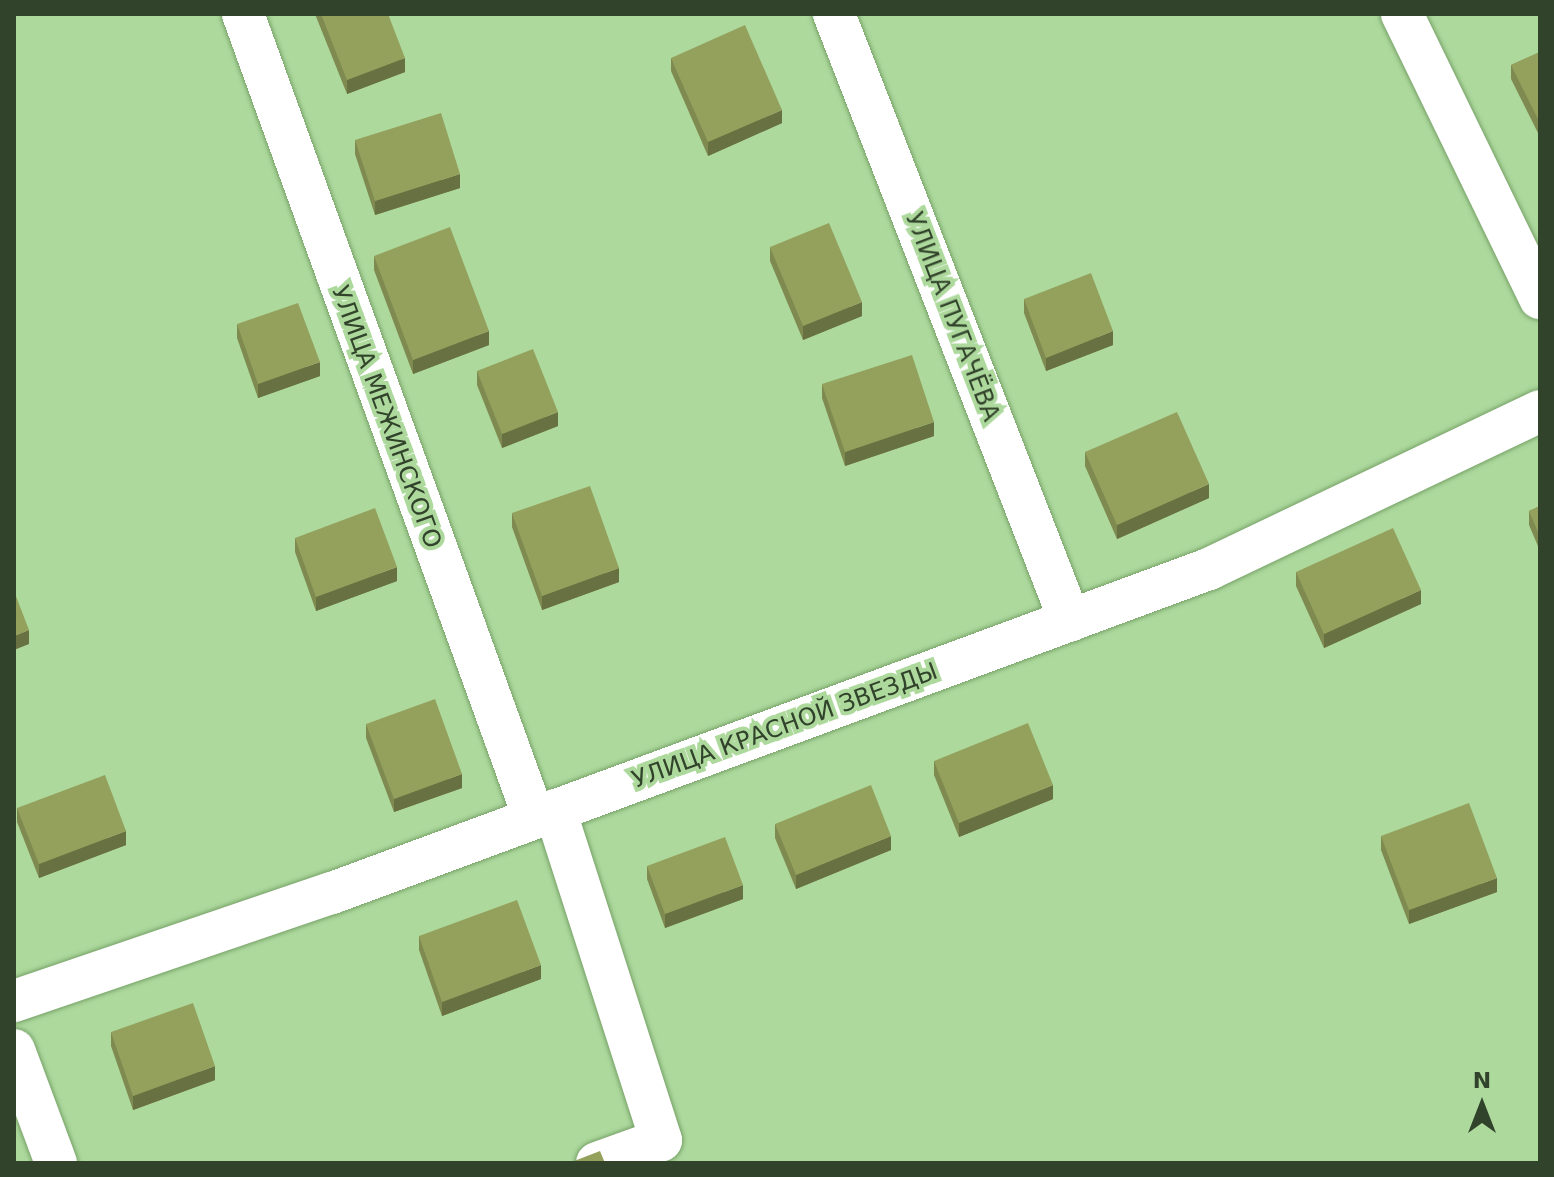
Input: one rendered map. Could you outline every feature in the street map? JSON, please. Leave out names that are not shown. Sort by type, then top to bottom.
[{"type":"street","name":"УЛИЦА МЕЖИНСКОГО","points":[[243,14],[544,814],[661,1140],[597,1163]]},
{"type":"street","name":"УЛИЦА ПУГАЧЁВА","points":[[834,14],[1070,621]]},
{"type":"street","points":[[1402,14],[1540,298]]},
{"type":"street","name":"УЛИЦА КРАСНОЙ ЗВЕЗДЫ","points":[[14,1001],[544,814],[1209,569],[1540,411]]},
{"type":"street","points":[[14,1050],[56,1163]]},
{"type":"building","points":[[321,14],[388,14],[405,58],[347,80]]},
{"type":"building","points":[[745,25],[782,110],[708,142],[671,58]]},
{"type":"building","points":[[1540,52],[1540,118],[1538,119],[1511,65]]},
{"type":"building","points":[[441,113],[460,174],[375,201],[355,140]]},
{"type":"building","points":[[829,223],[862,302],[803,326],[770,247]]},
{"type":"building","points":[[450,227],[489,331],[413,360],[374,256]]},
{"type":"building","points":[[1091,273],[1113,331],[1046,358],[1024,299]]},
{"type":"building","points":[[298,303],[320,362],[258,384],[237,324]]},
{"type":"building","points":[[533,349],[558,412],[502,434],[477,371]]},
{"type":"building","points":[[912,355],[934,422],[845,452],[822,384]]},
{"type":"building","points":[[1177,412],[1209,484],[1117,525],[1085,452]]},
{"type":"building","points":[[590,486],[619,568],[542,596],[512,513]]},
{"type":"building","points":[[1540,506],[1540,537],[1529,511]]},
{"type":"building","points":[[375,508],[397,567],[316,597],[295,538]]},
{"type":"building","points":[[1393,528],[1421,590],[1324,634],[1296,572]]},
{"type":"building","points":[[14,591],[29,630],[14,636]]},
{"type":"building","points":[[435,699],[462,774],[394,799],[366,724]]},
{"type":"building","points":[[1028,723],[1053,785],[959,823],[934,761]]},
{"type":"building","points":[[105,775],[126,831],[39,864],[17,808]]},
{"type":"building","points":[[871,785],[891,836],[796,875],[775,824]]},
{"type":"building","points":[[1469,803],[1497,878],[1409,910],[1381,836]]},
{"type":"building","points":[[725,837],[743,885],[665,914],[647,866]]},
{"type":"building","points":[[517,900],[541,965],[442,1002],[419,936]]},
{"type":"building","points":[[193,1003],[215,1066],[133,1096],[111,1032]]},
{"type":"building","points":[[600,1151],[605,1163],[569,1163]]}]
